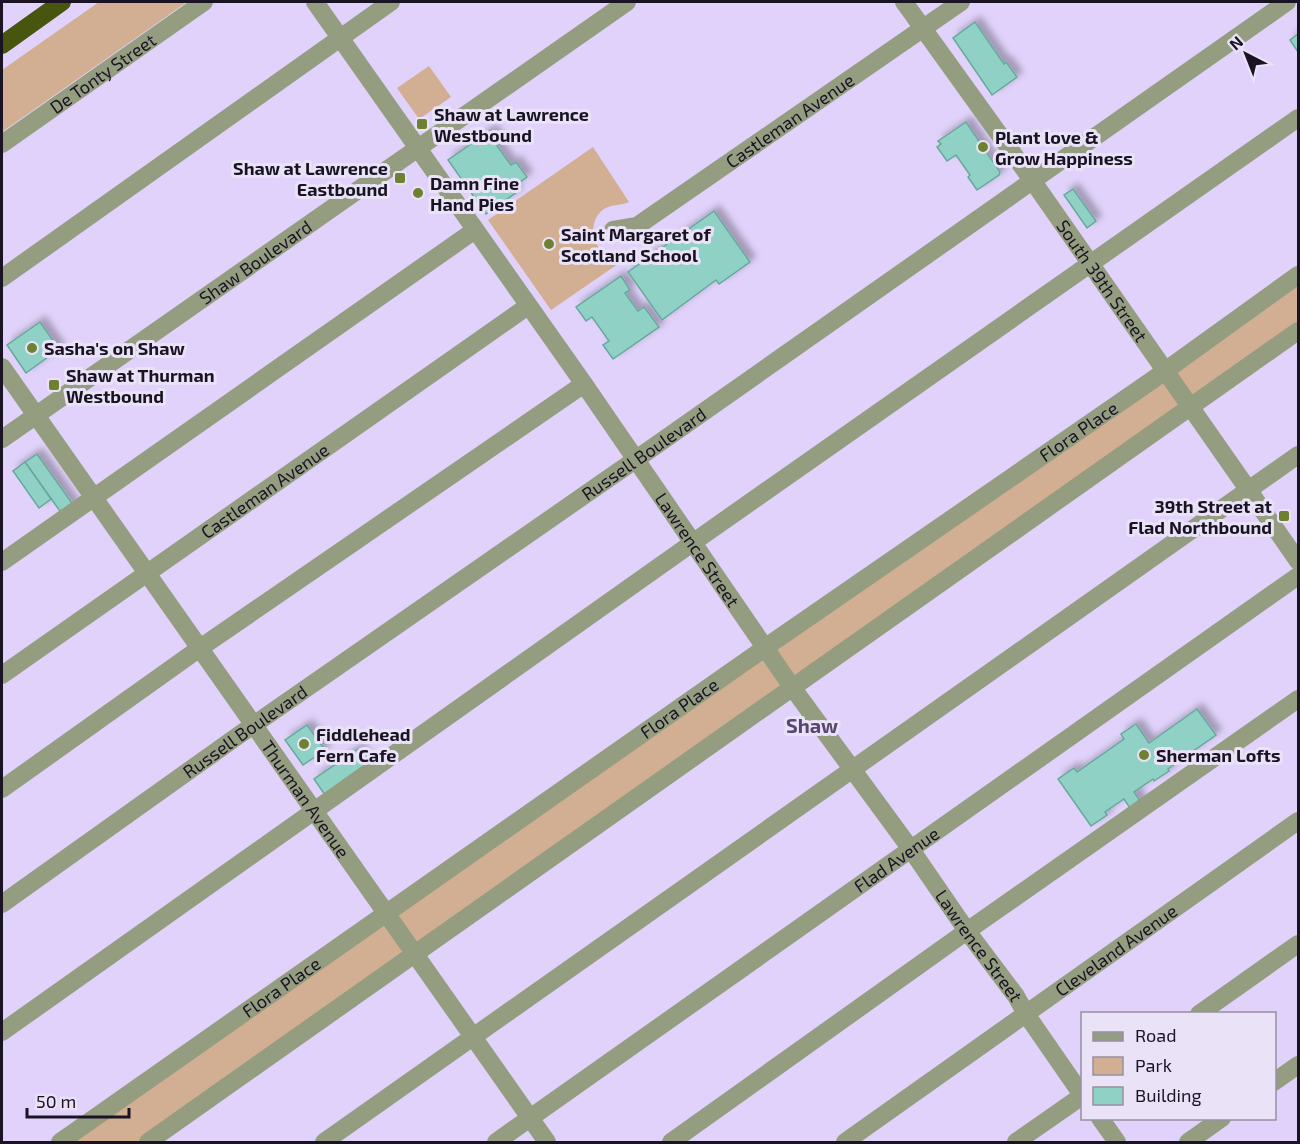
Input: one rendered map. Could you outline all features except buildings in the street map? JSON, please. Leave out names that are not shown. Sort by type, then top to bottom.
[{"type":"highway","points":[[2,45],[62,2]]},
{"type":"street","name":"De Tonty Street","points":[[2,144],[204,2]]},
{"type":"street","name":"Lawrence Street","points":[[315,2],[584,384],[792,687],[1016,996],[1081,1092]]},
{"type":"street","points":[[2,278],[391,2]]},
{"type":"street","name":"Shaw Boulevard","points":[[2,439],[627,2]]},
{"type":"street","name":"South 39th Street","points":[[904,2],[1032,180],[1299,561]]},
{"type":"street","name":"Castleman Avenue","points":[[613,230],[637,226],[962,2]]},
{"type":"street","name":"Russell Boulevard","points":[[2,904],[1287,2]]},
{"type":"street","points":[[2,1032],[694,542],[1299,118]]},
{"type":"street","points":[[2,562],[475,230]]},
{"type":"street","name":"Flora Place","points":[[60,1143],[1299,275]]},
{"type":"street","name":"Castleman Avenue","points":[[2,675],[528,306]]},
{"type":"street","points":[[148,1143],[1299,331]]},
{"type":"street","name":"Thurman Avenue","points":[[2,367],[548,1143]]},
{"type":"street","points":[[2,789],[200,648],[584,384]]},
{"type":"street","points":[[324,1143],[1299,455]]},
{"type":"street","name":"Flad Avenue","points":[[496,1143],[910,848],[1299,576]]},
{"type":"street","points":[[671,1143],[967,931],[1299,699]]},
{"type":"street","name":"Cleveland Avenue","points":[[845,1143],[1299,821]]},
{"type":"street","points":[[1202,1012],[1299,944]]},
{"type":"street","points":[[1276,1081],[1299,1065]]},
{"type":"street","points":[[1016,1143],[1081,1096]]},
{"type":"street","points":[[1101,1120],[1117,1143]]},
{"type":"street","points":[[1188,1143],[1221,1120]]},
{"type":"green space","points":[[99,2],[187,2],[2,132],[2,70]]},
{"type":"green space","points":[[429,66],[451,97],[419,119],[397,88]]},
{"type":"green space","points":[[593,147],[629,202],[605,209],[596,218],[594,224],[596,243],[618,264],[551,310],[488,220]]},
{"type":"green space","points":[[1298,275],[1298,331],[148,1142],[60,1142]]},
{"type":"place","name":"Shaw at Lawrence Westbound","points":[[422,124]]},
{"type":"place","name":"Plant love & Grow Happiness","points":[[983,147]]},
{"type":"place","name":"Shaw at Lawrence Eastbound","points":[[400,178]]},
{"type":"place","name":"Damn Fine Hand Pies","points":[[418,193]]},
{"type":"place","name":"Saint Margaret of Scotland School","points":[[549,244]]},
{"type":"place","name":"Sasha's on Shaw","points":[[32,348]]},
{"type":"place","name":"Shaw at Thurman Westbound","points":[[54,385]]},
{"type":"place","name":"39th Street at Flad Northbound","points":[[1284,516]]},
{"type":"place","name":"Fiddlehead Fern Cafe","points":[[304,744]]},
{"type":"place","name":"Sherman Lofts","points":[[1144,755]]},
{"type":"district","name":"Shaw","points":[[812,725]]}]
